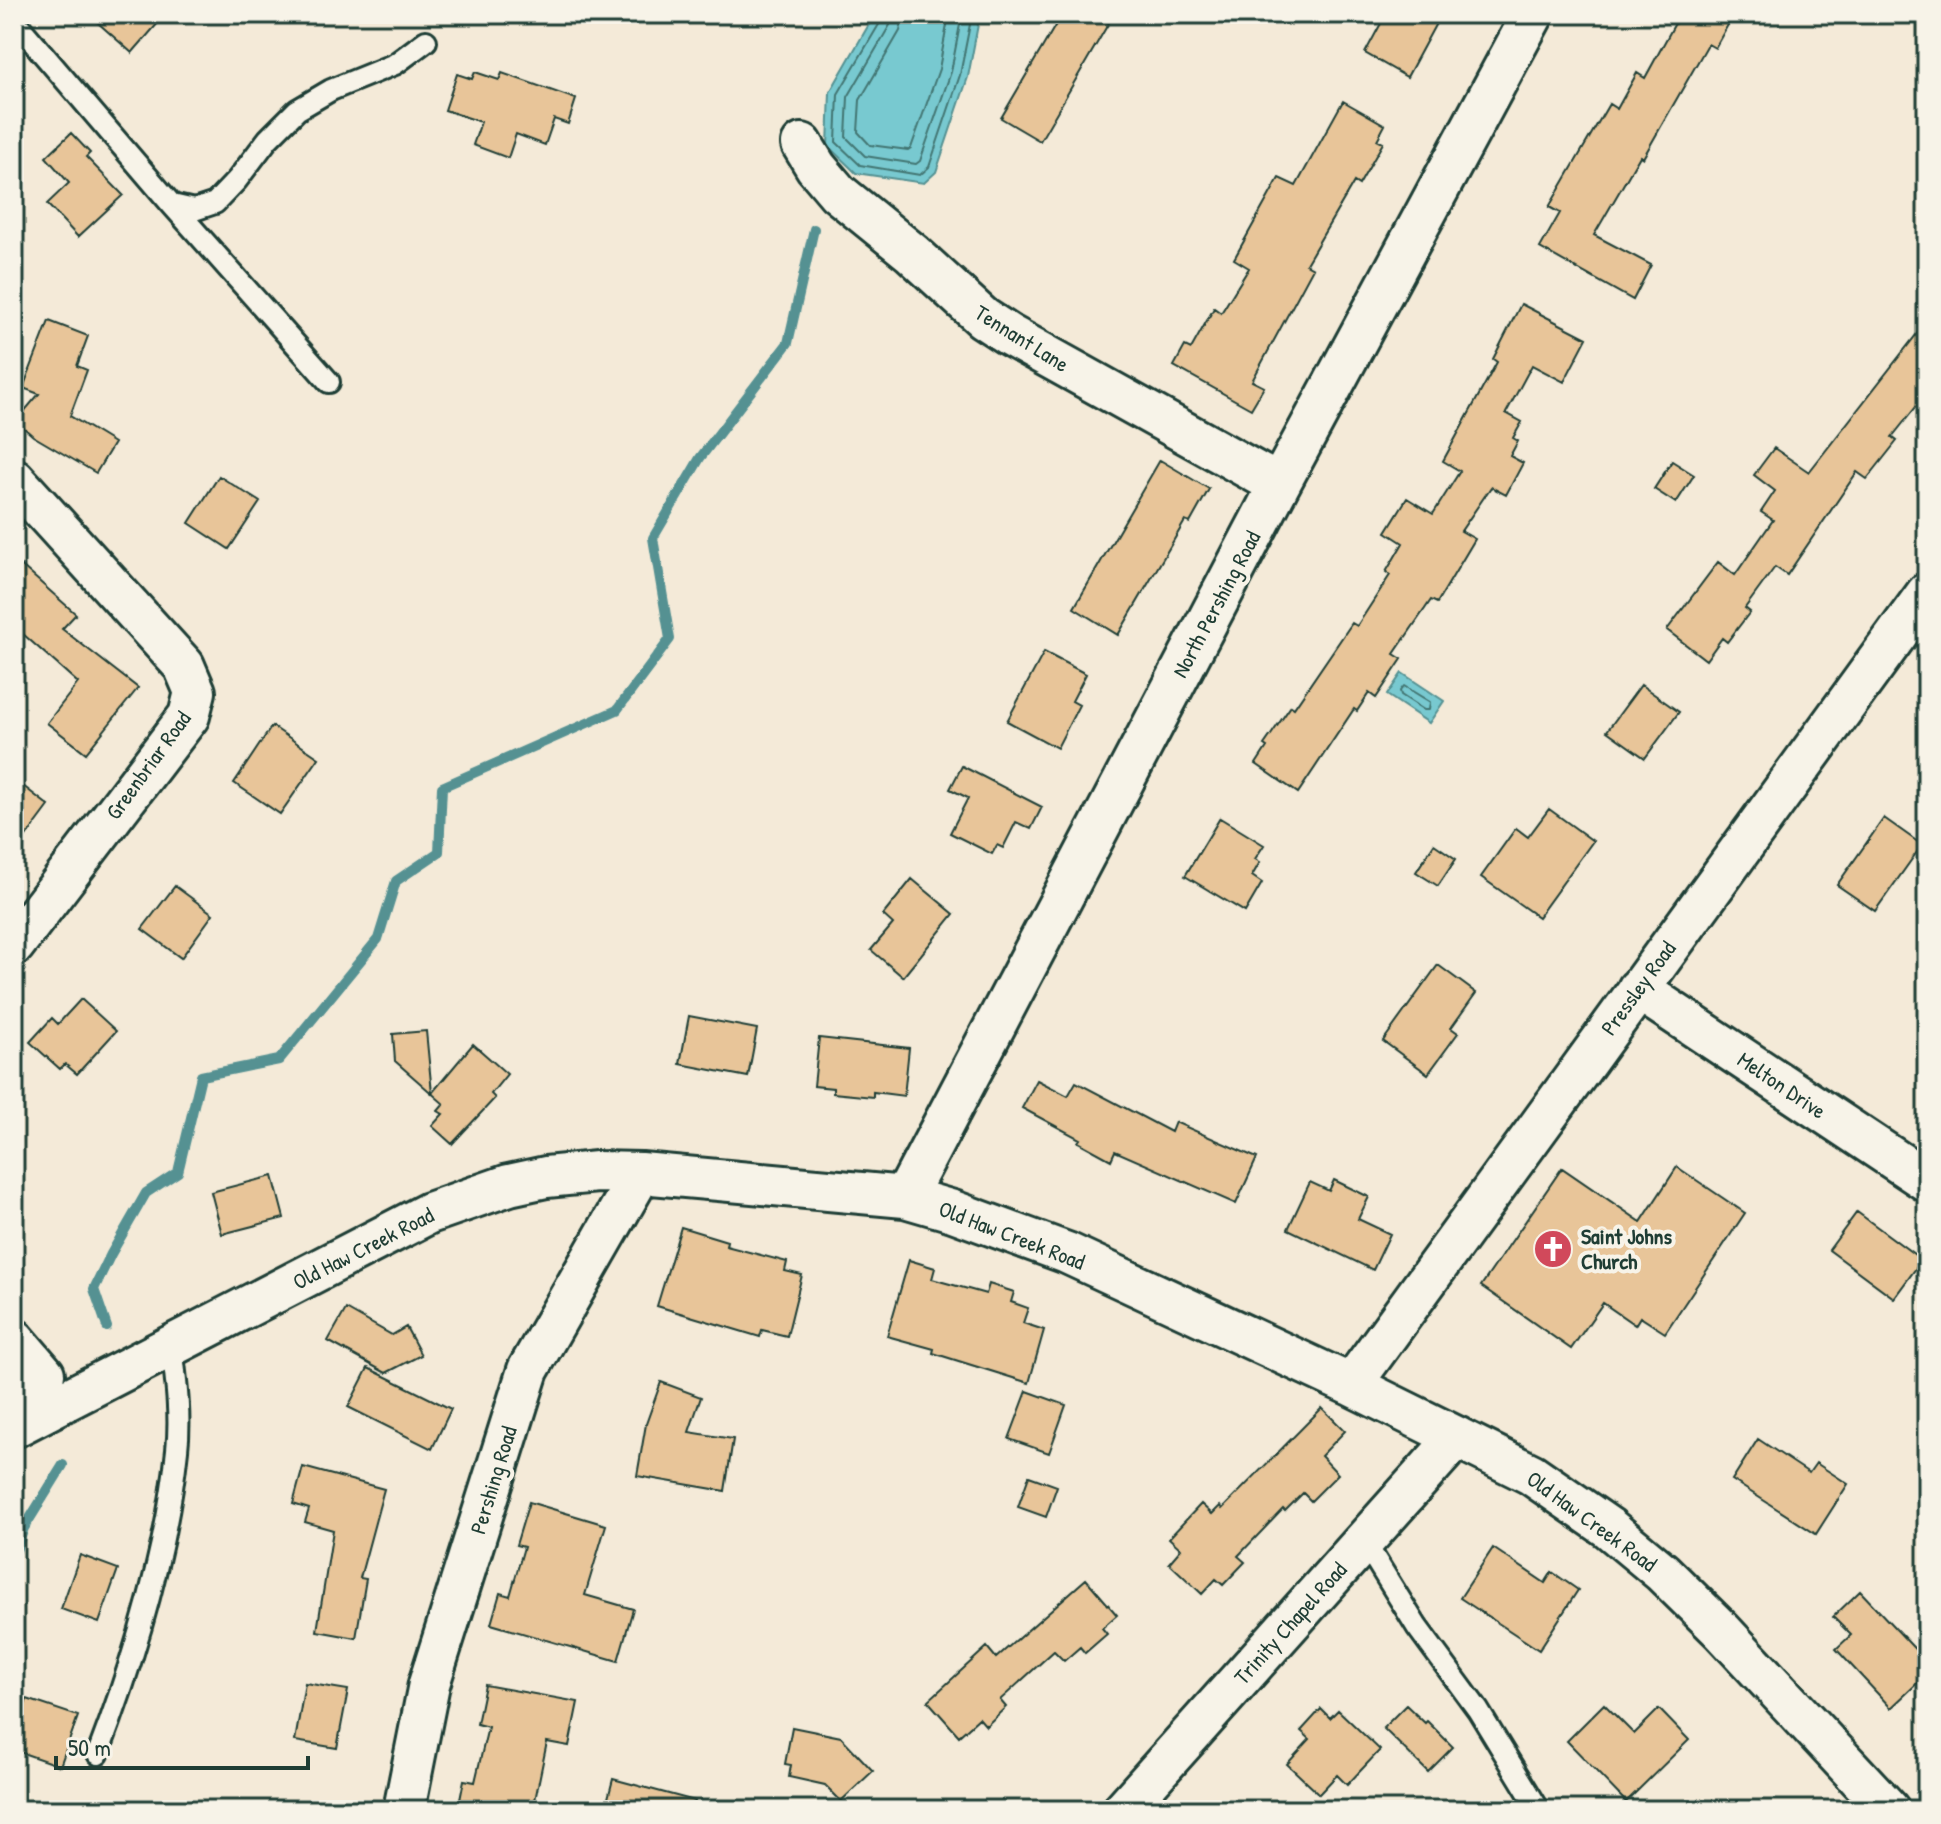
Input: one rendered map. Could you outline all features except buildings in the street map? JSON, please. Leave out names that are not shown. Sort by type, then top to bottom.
[{"type":"street","name":"North Pershing Road","points":[[905,1197],[1279,485],[1533,14]]},
{"type":"street","name":"Tennant Lane","points":[[802,144],[838,193],[912,253],[983,318],[1279,485]]},
{"type":"street","name":"Greenbriar Road","points":[[14,479],[184,666],[195,692],[189,716],[14,945]]},
{"type":"street","name":"Pressley Road","points":[[1351,1385],[1927,593]]},
{"type":"street","name":"Melton Drive","points":[[1638,989],[1927,1181]]},
{"type":"street","name":"Old Haw Creek Road","points":[[14,1426],[429,1213],[509,1185],[546,1177],[597,1172],[641,1173],[905,1197],[953,1211],[1067,1253],[1351,1385],[1531,1474],[1566,1497],[1662,1572],[1722,1631],[1889,1810]]},
{"type":"street","name":"Pershing Road","points":[[404,1810],[429,1684],[528,1370],[641,1173]]},
{"type":"street","points":[[14,1339],[44,1374],[14,1426]]},
{"type":"street","name":"Trinity Chapel Road","points":[[1123,1810],[1457,1437]]},
{"type":"lane","points":[[14,20],[329,382]]},
{"type":"lane","points":[[172,205],[194,210],[215,203],[268,139],[297,110],[331,90],[395,64],[426,41]]},
{"type":"lane","points":[[98,1754],[124,1684],[145,1612],[168,1513],[178,1448],[172,1346]]},
{"type":"lane","points":[[1364,1541],[1417,1627],[1478,1710],[1539,1810]]},
{"type":"water","points":[[875,14],[980,14],[968,77],[936,172],[924,183],[856,173],[828,146],[830,92]]},
{"type":"water","points":[[1402,673],[1444,701],[1429,723],[1387,695]]},
{"type":"waterway","points":[[107,1327],[94,1289],[146,1193],[178,1172],[201,1076],[279,1060],[378,939],[396,881],[439,852],[442,787],[617,710],[670,639],[653,538],[700,458],[788,343],[814,229]]},
{"type":"waterway","points":[[14,1556],[24,1528],[63,1465]]},
{"type":"place","name":"Saint Johns Church","points":[[1553,1249]]}]
